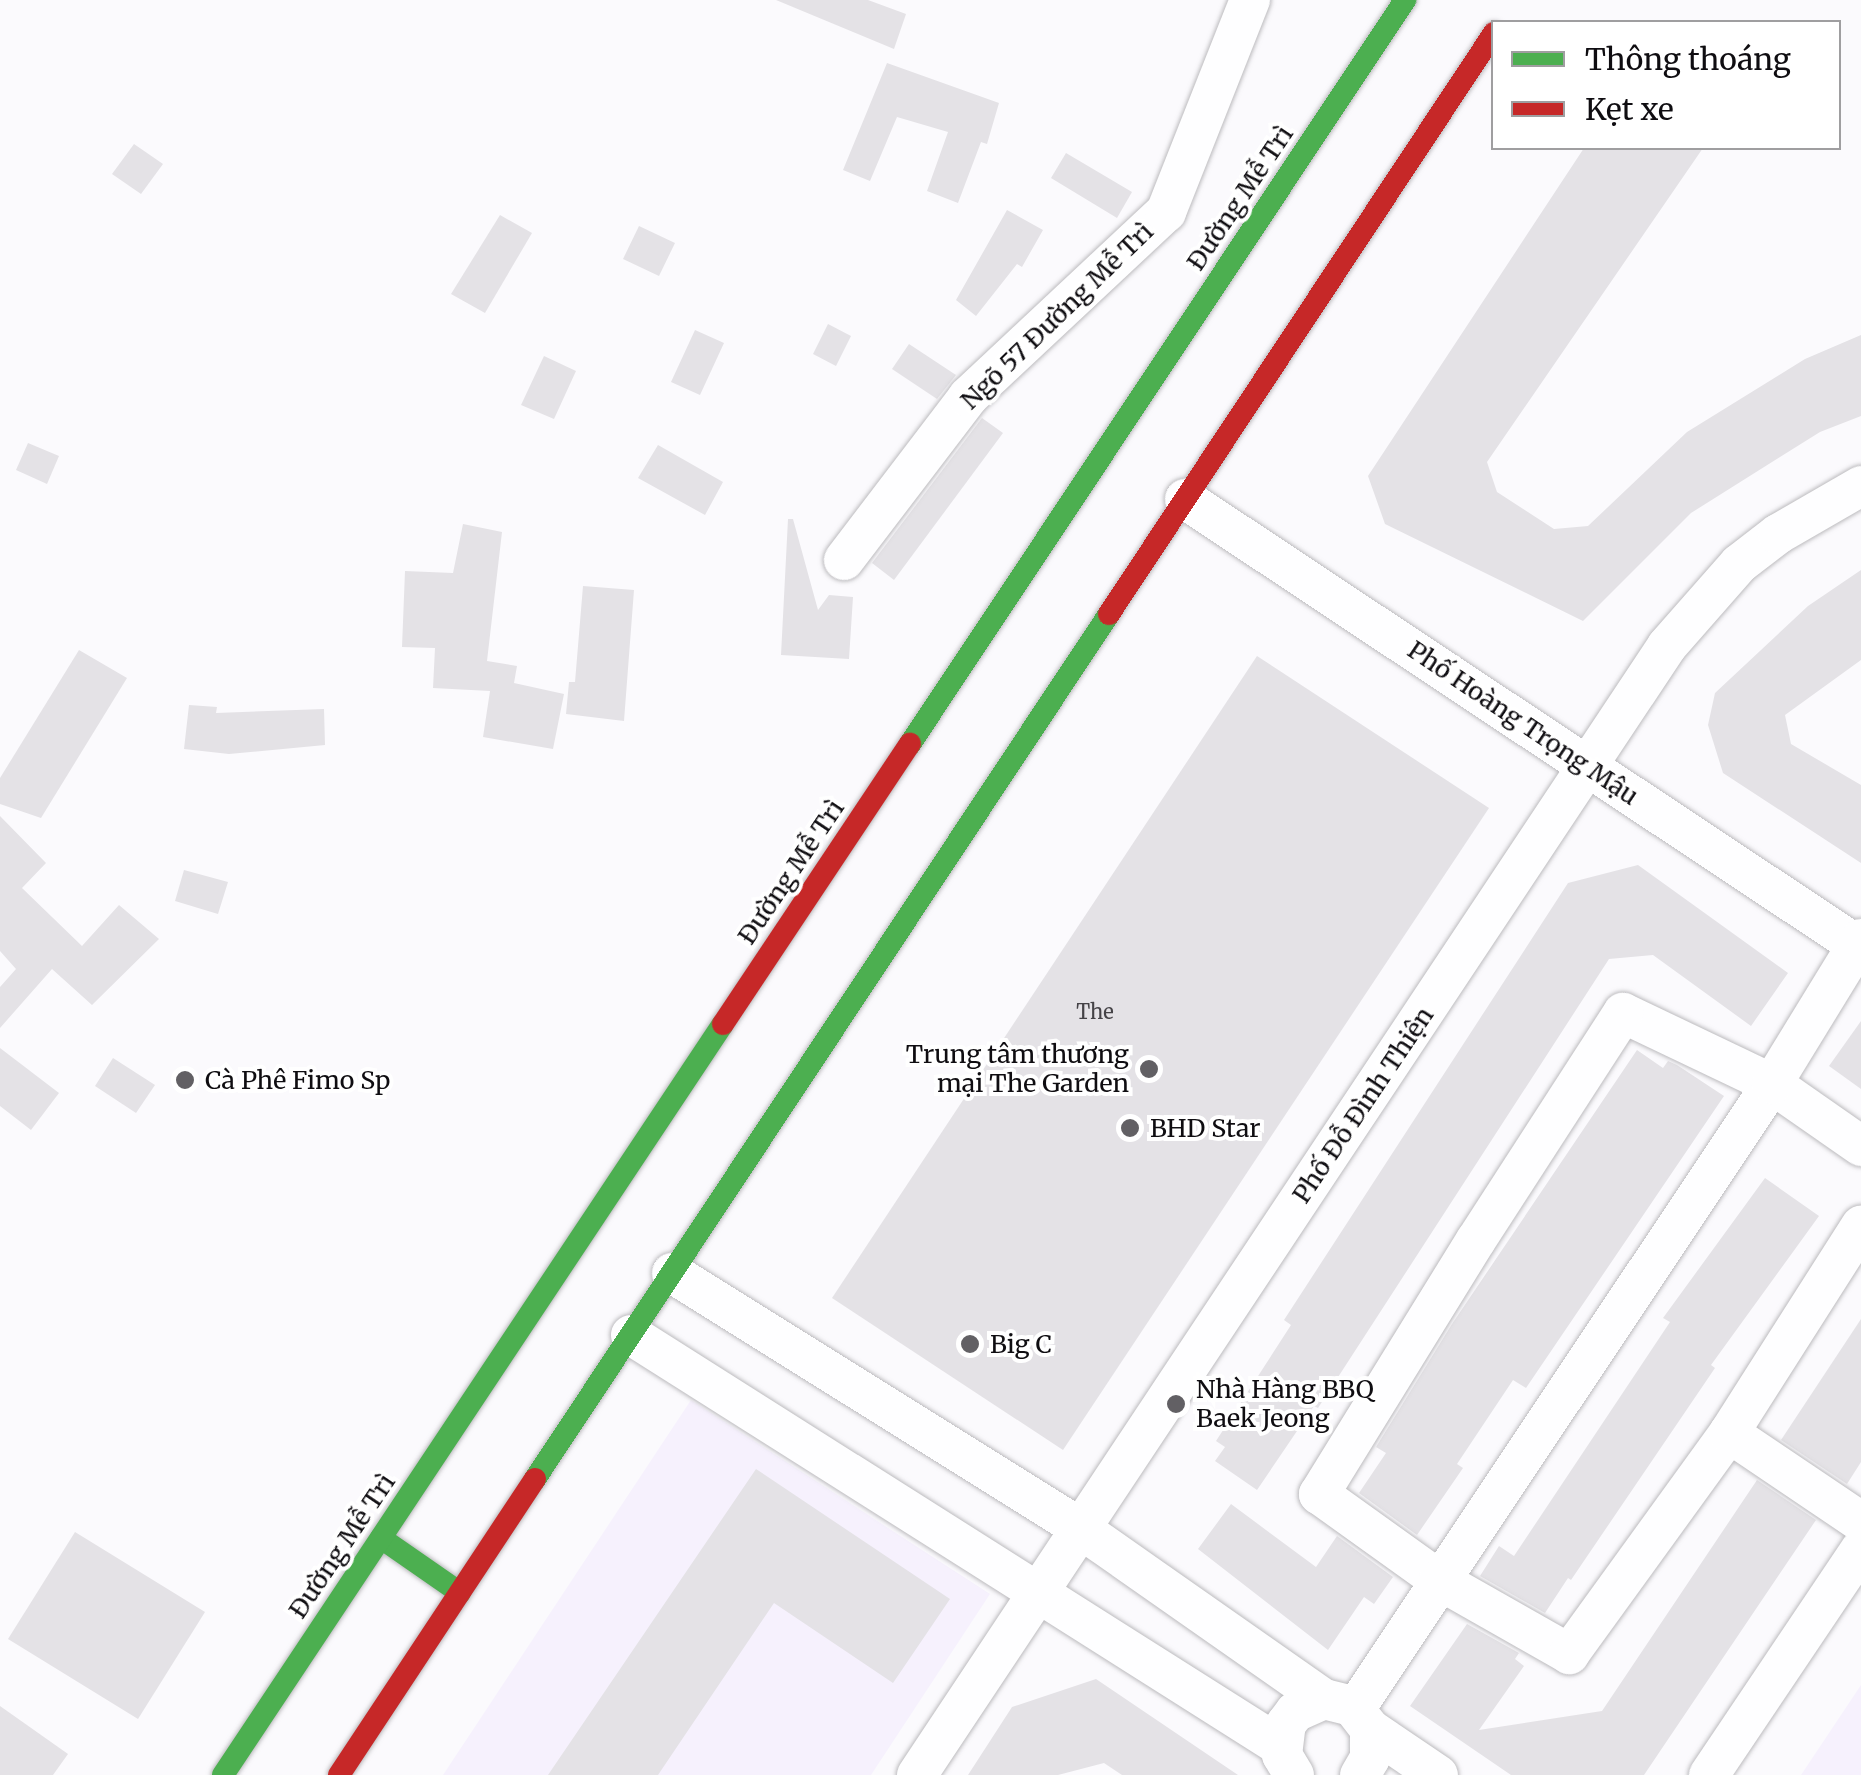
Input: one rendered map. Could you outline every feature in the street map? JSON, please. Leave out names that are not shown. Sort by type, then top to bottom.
[{"type":"main road","name":"Đường Mễ Trì","points":[[223,1775],[1406,0]]},
{"type":"main road","points":[[339,1775],[1491,38]]},
{"type":"main road","points":[[381,1538],[460,1593]]},
{"type":"street","name":"Ngõ 57 Đường Mễ Trì","points":[[844,560],[968,398],[1166,212],[1250,0]]},
{"type":"street","name":"Phố Đỗ Đình Thiện","points":[[917,1775],[1666,646],[1727,576],[1778,534],[1861,486]]},
{"type":"street","name":"Phố Hoàng Trọng Mậu","points":[[1185,499],[1859,944]]},
{"type":"street","points":[[1350,1712],[1772,1084],[1859,944]]},
{"type":"street","points":[[1861,1146],[1772,1084],[1623,1013],[1319,1494],[1440,1580],[1569,1654],[1729,1433],[1861,1226]]},
{"type":"street","points":[[672,1273],[1081,1529],[1438,1775]]},
{"type":"street","points":[[630,1335],[1040,1592],[1288,1761]]},
{"type":"street","points":[[1729,1433],[1861,1522]]},
{"type":"street","points":[[1709,1775],[1861,1549]]},
{"type":"street","points":[[1288,1761],[1286,1724],[1295,1712],[1350,1712]]},
{"type":"street","points":[[1350,1712],[1370,1758],[1360,1775]]},
{"type":"shaded area","points":[[691,1400],[990,1594],[871,1775],[443,1775]]},
{"type":"shaded area","points":[[1861,1685],[1861,1775],[1801,1775]]},
{"type":"building","points":[[776,0],[868,0],[906,14],[894,49]]},
{"type":"building","points":[[887,63],[999,103],[987,144],[981,142],[958,203],[927,191],[948,132],[897,117],[870,181],[843,170]]},
{"type":"building","points":[[134,144],[163,164],[141,194],[112,174]]},
{"type":"building","points":[[1583,150],[1702,150],[1487,462],[1497,492],[1554,529],[1588,526],[1687,432],[1805,359],[1861,335],[1861,416],[1820,432],[1691,513],[1583,621],[1385,524],[1368,476]]},
{"type":"building","points":[[1066,153],[1132,192],[1117,218],[1051,178]]},
{"type":"building","points":[[1007,210],[1043,230],[1022,267],[1017,264],[976,316],[956,300]]},
{"type":"building","points":[[500,215],[532,233],[485,313],[451,294]]},
{"type":"building","points":[[639,226],[675,243],[659,276],[623,259]]},
{"type":"building","points":[[828,324],[851,336],[836,366],[813,354]]},
{"type":"building","points":[[695,330],[724,343],[700,395],[671,382]]},
{"type":"building","points":[[909,344],[956,375],[937,399],[892,369]]},
{"type":"building","points":[[544,356],[576,371],[554,419],[521,405]]},
{"type":"building","points":[[982,418],[1003,433],[894,580],[872,563]]},
{"type":"building","points":[[28,443],[59,456],[47,484],[16,470]]},
{"type":"building","points":[[658,445],[723,482],[705,515],[638,478]]},
{"type":"building","points":[[788,519],[793,519],[818,610],[829,595],[853,597],[849,659],[781,655]]},
{"type":"building","points":[[463,524],[502,532],[487,661],[517,666],[514,683],[564,694],[553,749],[483,737],[490,691],[433,688],[435,648],[402,647],[405,571],[453,573]]},
{"type":"building","points":[[1861,570],[1861,660],[1785,715],[1791,744],[1861,785],[1861,863],[1723,773],[1708,725],[1715,693],[1808,606]]},
{"type":"building","points":[[583,586],[634,590],[624,721],[566,714],[569,682],[575,682]]},
{"type":"building","points":[[79,650],[127,678],[41,818],[0,804],[0,778]]},
{"type":"building","name":"Trung tâm thương mại The Garden","points":[[1257,656],[1489,808],[1063,1450],[832,1298]]},
{"type":"building","points":[[189,705],[217,707],[216,713],[324,709],[325,745],[229,754],[184,749]]},
{"type":"building","points":[[0,816],[46,863],[22,888],[82,946],[119,905],[159,939],[92,1005],[52,969],[0,1028],[0,987],[16,969],[0,951]]},
{"type":"building","points":[[1638,865],[1788,973],[1751,1026],[1653,955],[1609,959],[1318,1408],[1314,1406],[1257,1490],[1215,1461],[1225,1447],[1216,1441],[1291,1325],[1284,1320],[1568,883]]},
{"type":"building","points":[[184,870],[228,882],[218,914],[175,901]]},
{"type":"building","points":[[1861,1021],[1861,1089],[1829,1066]]},
{"type":"building","points":[[0,1048],[59,1093],[31,1130],[0,1106]]},
{"type":"building","points":[[1637,1050],[1663,1068],[1668,1061],[1677,1065],[1724,1096],[1526,1388],[1513,1380],[1457,1464],[1463,1468],[1417,1535],[1359,1493],[1386,1453],[1376,1447],[1452,1324]]},
{"type":"building","points":[[113,1058],[155,1085],[136,1113],[95,1086]]},
{"type":"building","points":[[1765,1178],[1819,1216],[1711,1365],[1715,1368],[1571,1580],[1568,1578],[1545,1613],[1480,1576],[1499,1546],[1514,1556],[1670,1322],[1663,1318]]},
{"type":"building","points":[[1861,1319],[1861,1462],[1847,1484],[1781,1440]]},
{"type":"building","points":[[756,1469],[950,1599],[893,1683],[774,1603],[658,1775],[548,1775]]},
{"type":"building","points":[[1757,1480],[1816,1520],[1644,1775],[1511,1775],[1410,1706],[1467,1624],[1519,1653],[1515,1659],[1524,1666],[1479,1730],[1602,1711]]},
{"type":"building","points":[[1231,1504],[1316,1567],[1337,1536],[1393,1577],[1374,1604],[1364,1597],[1328,1650],[1198,1549]]},
{"type":"building","points":[[75,1532],[205,1612],[138,1719],[8,1639]]},
{"type":"building","points":[[1096,1679],[1238,1775],[1122,1775],[1104,1763],[1058,1775],[968,1775],[1012,1707]]},
{"type":"building","points":[[0,1706],[68,1754],[53,1775],[0,1775]]},
{"type":"traffic: fast","points":[[910,744],[1405,0]]},
{"type":"traffic: fast","points":[[535,1479],[1109,614]]},
{"type":"traffic: fast","points":[[223,1775],[723,1024]]},
{"type":"traffic: fast","points":[[381,1538],[460,1593]]},
{"type":"traffic: jam","points":[[1109,614],[1491,38]]},
{"type":"traffic: jam","points":[[723,1024],[910,744]]},
{"type":"traffic: jam","points":[[339,1775],[535,1479]]},
{"type":"place","name":"Trung tâm thương mại The Garden","points":[[1149,1069]]},
{"type":"place","name":"Cà Phê Fimo Sp","points":[[185,1080]]},
{"type":"place","name":"BHD Star","points":[[1130,1128]]},
{"type":"place","name":"Big C","points":[[970,1344]]},
{"type":"place","name":"Nhà Hàng BBQ Baek Jeong","points":[[1176,1404]]}]
